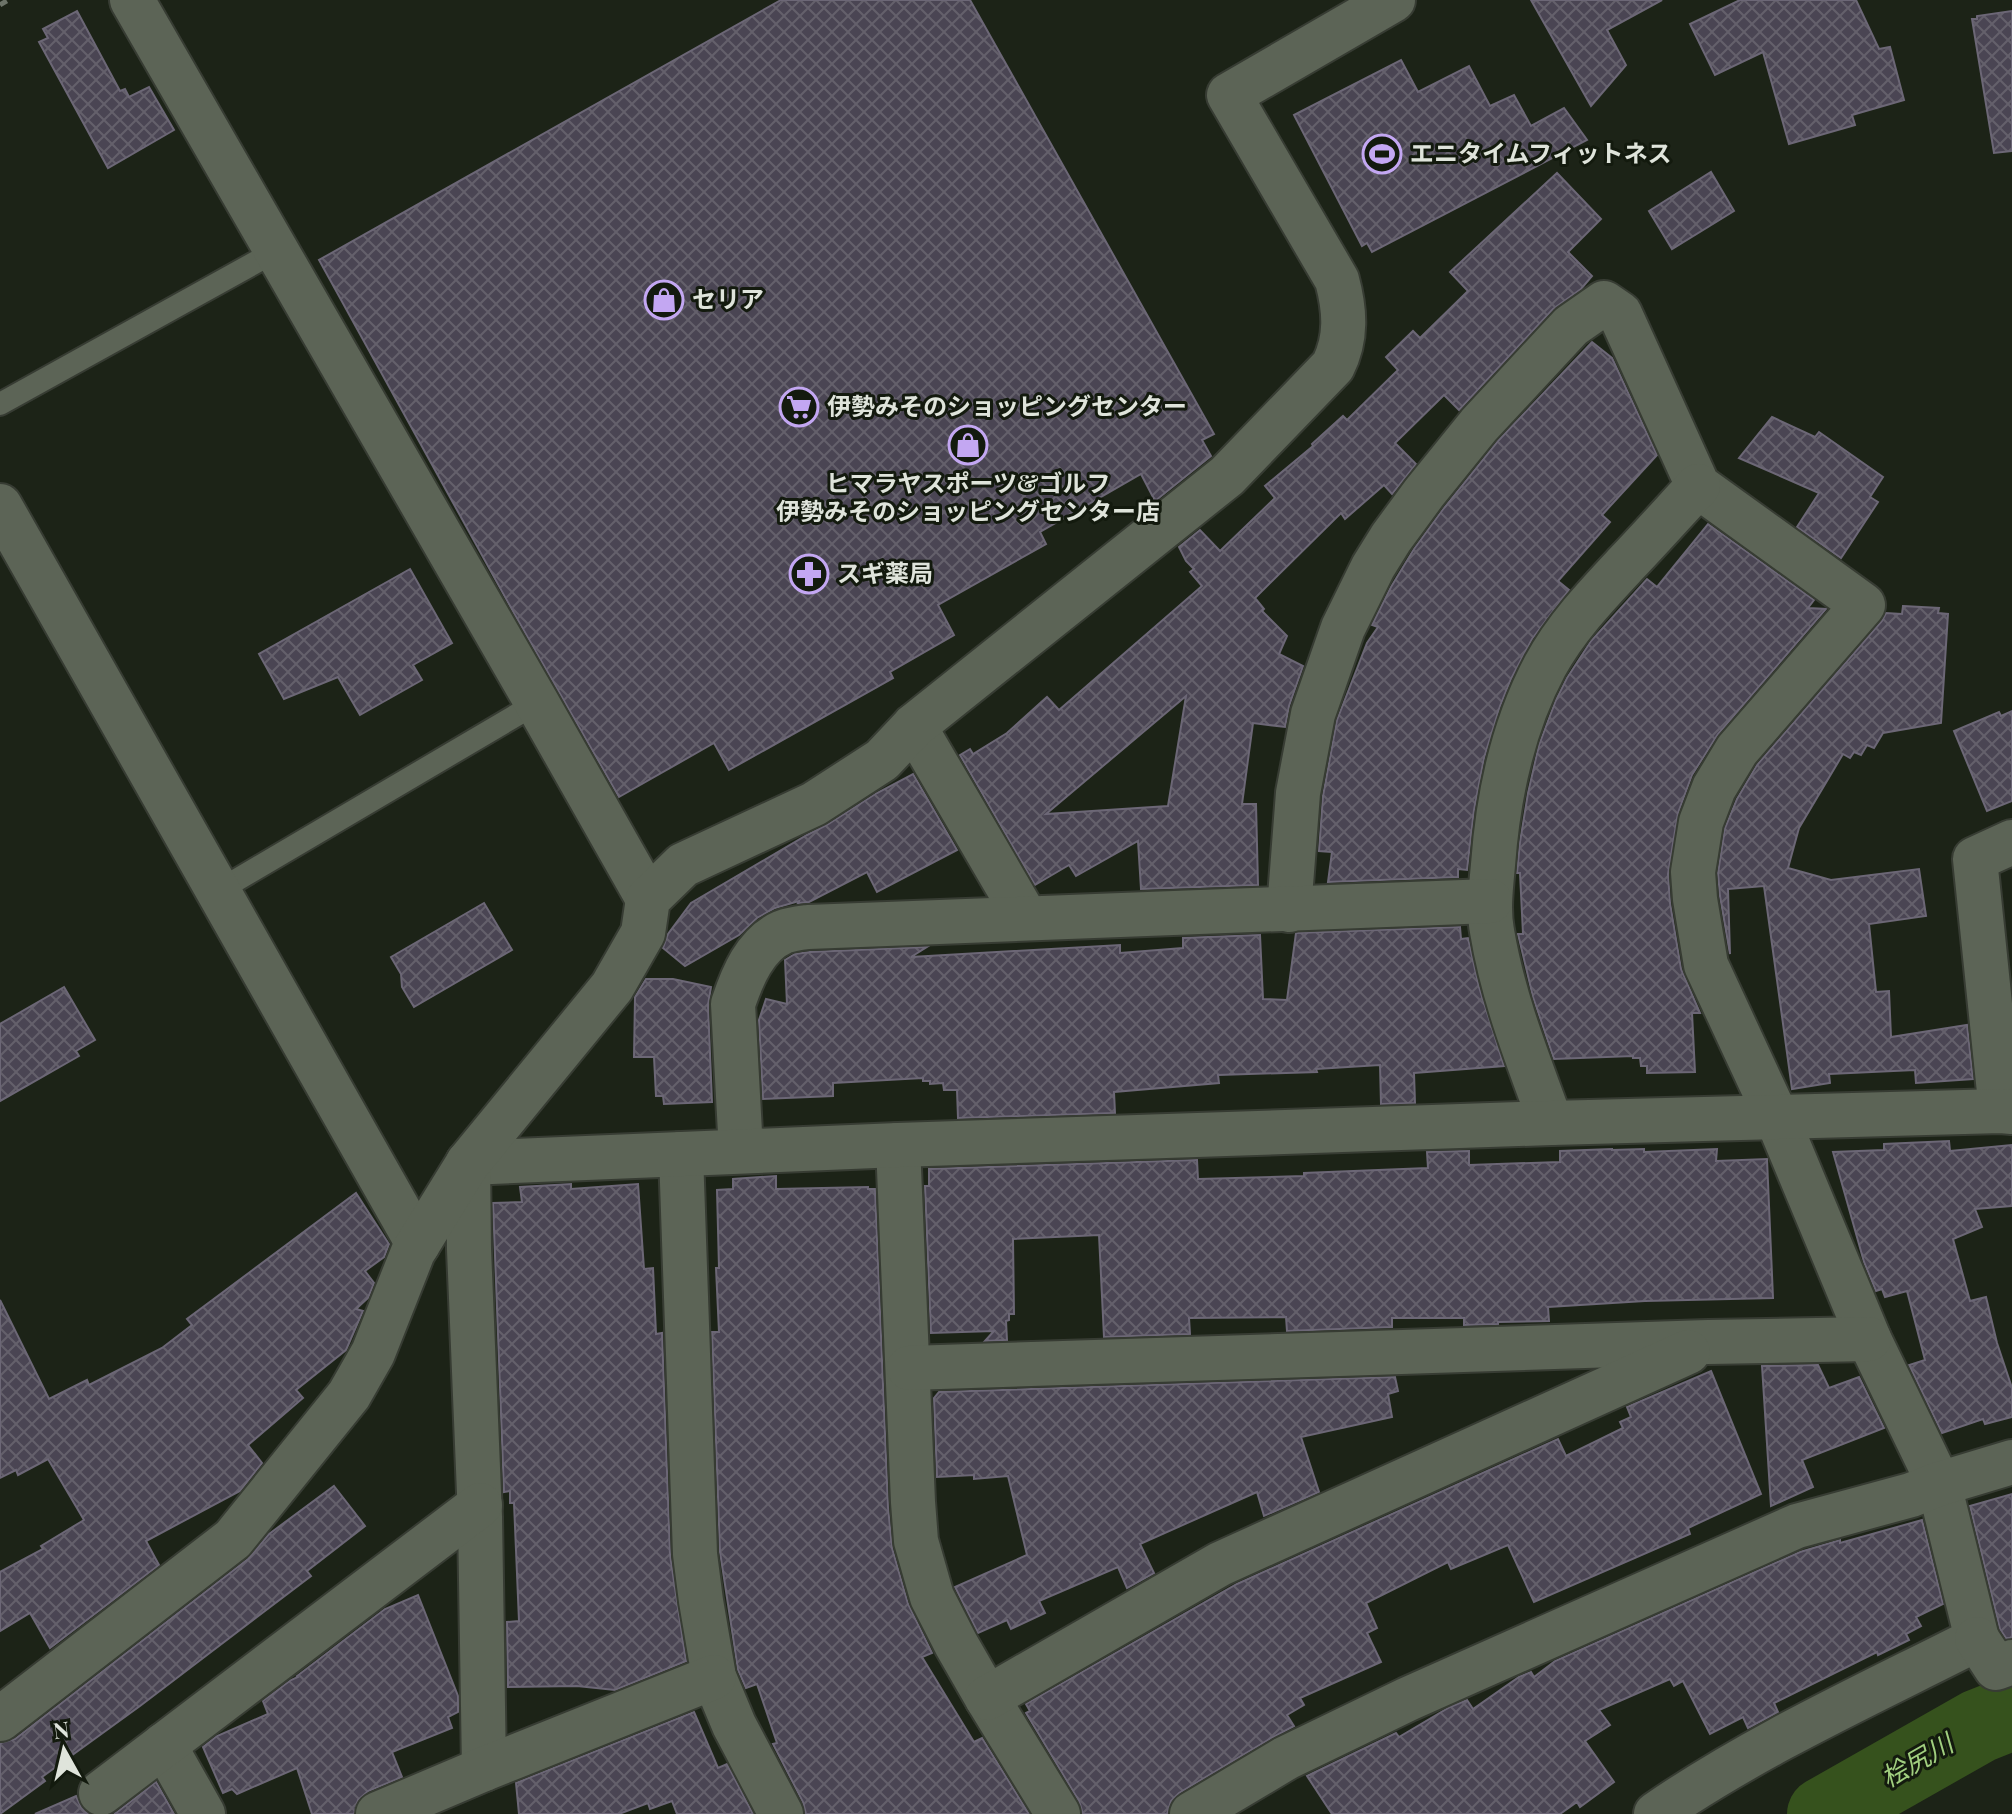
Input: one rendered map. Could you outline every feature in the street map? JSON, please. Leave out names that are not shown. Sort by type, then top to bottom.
[{"type":"street","points":[[132,0],[648,899]]},
{"type":"street","points":[[0,1719],[233,1539],[349,1395],[373,1353],[413,1252],[468,1163],[612,987],[643,933],[648,899],[683,865],[814,804],[882,760],[914,726],[1227,476],[1333,366],[1340,352],[1343,330],[1343,300],[1337,280],[1229,95],[1393,0]]},
{"type":"street","points":[[1289,910],[1298,793],[1313,714],[1343,628],[1373,567],[1424,493],[1479,425],[1571,326],[1604,303],[1620,314],[1698,486],[1863,605],[1737,750],[1714,788],[1701,822],[1693,872],[1695,899],[1706,965],[1777,1118],[1869,1339],[1939,1484],[1995,1651],[1812,1722],[1697,1786],[1656,1814]]},
{"type":"street","points":[[1551,1123],[1510,1012],[1492,929],[1490,901],[1496,820],[1509,756],[1523,714],[1545,666],[1590,603],[1698,486]]},
{"type":"street","points":[[0,506],[418,1244]]},
{"type":"street","points":[[914,726],[1026,918]]},
{"type":"street","points":[[468,1163],[898,1145],[2006,1111],[1975,859],[2012,842]]},
{"type":"street","points":[[741,1151],[733,1004],[744,975],[766,942],[785,931],[808,927],[1490,901]]},
{"type":"street","points":[[898,1145],[916,1541],[932,1597],[987,1698],[1058,1814]]},
{"type":"street","points":[[681,1154],[695,1554],[714,1677],[734,1725],[781,1814]]},
{"type":"street","points":[[468,1163],[480,1505],[484,1769]]},
{"type":"street","points":[[909,1368],[1869,1339]]},
{"type":"street","points":[[987,1698],[1220,1564],[1708,1342]]},
{"type":"street","points":[[1192,1814],[1286,1758],[1408,1699],[1797,1526],[1911,1495],[2012,1462]]},
{"type":"street","points":[[101,1793],[480,1505]]},
{"type":"street","points":[[378,1814],[714,1677]]},
{"type":"street","points":[[164,1745],[203,1814]]},
{"type":"lane","points":[[0,404],[276,251]]},
{"type":"lane","points":[[218,891],[537,703]]},
{"type":"path","points":[[0,5],[8,0]]},
{"type":"building","name":"伊勢みそのショッピングセンター","points":[[781,0],[970,0],[1214,434],[1202,440],[1211,456],[1155,501],[1141,474],[1040,532],[1046,544],[938,605],[954,635],[890,672],[893,678],[729,770],[714,743],[619,797],[319,260]]},
{"type":"building","points":[[1531,0],[1662,0],[1607,30],[1626,65],[1591,106]]},
{"type":"building","points":[[1740,0],[1856,0],[1879,49],[1890,47],[1904,100],[1852,115],[1855,125],[1789,144],[1763,52],[1715,75],[1690,24]]},
{"type":"building","points":[[77,11],[120,91],[125,89],[129,97],[149,87],[174,130],[108,168],[39,42],[48,38],[43,29]]},
{"type":"building","points":[[2012,11],[2012,151],[1994,153],[1972,19]]},
{"type":"building","name":"エニタイムフィットネス","points":[[1401,60],[1418,92],[1469,66],[1490,106],[1514,95],[1531,126],[1564,108],[1587,140],[1372,252],[1367,243],[1362,246],[1294,115]]},
{"type":"building","points":[[1711,172],[1734,211],[1672,249],[1649,211]]},
{"type":"building","points":[[1557,173],[1601,219],[1568,252],[1592,276],[1581,289],[1553,309],[1459,410],[1444,395],[1395,443],[1416,464],[1392,494],[1384,485],[1345,519],[1341,513],[1255,598],[1264,609],[1262,611],[1287,636],[1279,654],[1303,666],[1285,727],[1253,723],[1242,804],[1256,804],[1258,885],[1141,889],[1138,841],[1076,876],[1069,865],[1035,885],[960,755],[970,749],[973,754],[1007,733],[1047,697],[1059,710],[1202,586],[1190,572],[1194,569],[1179,547],[1200,530],[1220,551],[1275,498],[1265,486],[1343,416],[1347,420],[1398,370],[1386,357],[1413,331],[1420,338],[1468,291],[1450,272]],"holes":[[[1186,696],[1168,806],[1046,814]]]},
{"type":"building","points":[[1592,342],[1612,358],[1657,455],[1602,515],[1610,522],[1558,581],[1569,590],[1532,639],[1511,679],[1484,758],[1467,870],[1458,869],[1458,877],[1328,882],[1332,852],[1319,851],[1323,796],[1337,720],[1367,643],[1378,627],[1372,625],[1414,549],[1444,508],[1498,441]]},
{"type":"building","points":[[1772,417],[1815,437],[1819,432],[1883,477],[1870,497],[1878,502],[1841,558],[1797,527],[1819,493],[1739,458]]},
{"type":"building","points":[[1708,524],[1814,600],[1808,608],[1826,609],[1718,734],[1692,775],[1678,813],[1668,874],[1681,969],[1700,1013],[1692,1013],[1695,1072],[1647,1073],[1647,1066],[1641,1066],[1640,1058],[1633,1056],[1554,1059],[1533,997],[1518,934],[1523,934],[1520,873],[1517,873],[1520,842],[1539,745],[1567,678],[1591,641],[1647,579],[1657,587]]},
{"type":"building","points":[[410,569],[452,643],[413,665],[422,680],[360,715],[338,677],[284,699],[259,654]]},
{"type":"building","points":[[1903,606],[1939,608],[1938,613],[1948,614],[1941,723],[1883,733],[1874,748],[1867,745],[1861,755],[1854,752],[1850,758],[1843,754],[1799,828],[1788,868],[1831,880],[1919,869],[1926,916],[1869,924],[1876,992],[1889,991],[1891,1037],[1967,1025],[1973,1079],[1916,1083],[1915,1070],[1829,1074],[1830,1083],[1792,1089],[1764,886],[1728,889],[1730,954],[1718,873],[1725,828],[1737,799],[1757,765],[1886,613],[1902,614]]},
{"type":"building","points":[[2012,711],[2012,801],[1987,811],[1954,731],[1999,712],[2001,716]]},
{"type":"building","points":[[913,774],[957,850],[877,892],[867,872],[809,902],[799,901],[775,908],[757,918],[739,935],[685,966],[663,948],[668,934],[691,903]]},
{"type":"building","points":[[484,903],[512,950],[414,1007],[402,987],[401,974],[391,957]]},
{"type":"building","points":[[1460,927],[1461,939],[1468,938],[1479,987],[1504,1066],[1414,1073],[1415,1103],[1381,1104],[1380,1065],[1316,1069],[1317,1072],[1218,1075],[1219,1083],[1114,1092],[1115,1113],[958,1118],[957,1090],[944,1090],[943,1083],[930,1084],[923,1078],[833,1083],[833,1096],[763,1099],[759,1020],[766,999],[787,1004],[785,960],[795,954],[927,947],[911,957],[1120,945],[1120,953],[1183,948],[1183,938],[1260,935],[1263,999],[1287,1000],[1296,933]]},
{"type":"building","points":[[646,979],[673,979],[711,987],[708,1005],[712,1102],[664,1104],[663,1096],[656,1096],[654,1057],[634,1057],[635,997]]},
{"type":"building","points":[[64,987],[95,1040],[76,1051],[79,1056],[0,1101],[0,1024]]},
{"type":"building","points":[[1949,1141],[1950,1151],[2012,1145],[2012,1206],[1975,1209],[1982,1227],[1953,1239],[1970,1301],[1986,1297],[2012,1388],[2012,1417],[1985,1424],[1983,1419],[1942,1433],[1909,1365],[1925,1360],[1907,1291],[1885,1297],[1882,1289],[1876,1291],[1864,1262],[1833,1152],[1884,1150],[1884,1144]]},
{"type":"building","points":[[1644,1149],[1644,1152],[1717,1149],[1716,1161],[1767,1159],[1773,1298],[1548,1307],[1549,1321],[1498,1324],[1464,1325],[1464,1318],[1392,1318],[1392,1327],[1287,1331],[1286,1317],[1189,1318],[1190,1334],[1104,1337],[1099,1235],[1013,1239],[1014,1314],[1009,1314],[1006,1321],[1007,1340],[985,1341],[994,1331],[931,1333],[925,1186],[929,1186],[929,1169],[1197,1160],[1198,1179],[1304,1176],[1304,1173],[1428,1168],[1427,1152],[1469,1151],[1469,1165],[1560,1162],[1560,1151]]},
{"type":"building","points":[[776,1176],[776,1189],[875,1189],[892,1548],[908,1604],[932,1653],[922,1657],[974,1742],[982,1738],[1029,1814],[806,1814],[803,1802],[773,1744],[777,1743],[757,1684],[746,1688],[738,1670],[720,1552],[712,1332],[719,1332],[717,1190],[733,1189],[733,1179]]},
{"type":"building","points":[[571,1184],[571,1189],[638,1184],[644,1269],[653,1268],[656,1334],[662,1333],[670,1555],[686,1661],[615,1690],[577,1686],[508,1687],[507,1622],[519,1621],[514,1503],[510,1503],[510,1491],[504,1492],[493,1203],[522,1202],[520,1187]]},
{"type":"building","points":[[356,1193],[389,1244],[384,1257],[365,1271],[374,1283],[368,1298],[356,1309],[363,1311],[346,1350],[296,1390],[303,1398],[248,1445],[262,1463],[240,1491],[146,1541],[159,1565],[50,1648],[30,1613],[0,1631],[0,1572],[43,1549],[41,1546],[84,1520],[48,1459],[18,1475],[16,1470],[0,1478],[0,1300],[49,1399],[87,1380],[89,1385],[162,1348],[192,1325],[187,1319]]},
{"type":"building","points":[[1818,1365],[1829,1388],[1859,1377],[1884,1428],[1802,1460],[1813,1487],[1771,1506],[1762,1366]]},
{"type":"building","points":[[1711,1371],[1761,1494],[1688,1528],[1690,1534],[1534,1602],[1508,1545],[1451,1569],[1448,1562],[1366,1603],[1377,1628],[1367,1633],[1381,1662],[1300,1698],[1304,1705],[1287,1715],[1294,1726],[1179,1793],[1171,1801],[1167,1814],[1083,1814],[1079,1801],[1026,1713],[1030,1711],[1026,1704],[1237,1584],[1558,1439],[1566,1456],[1623,1428],[1620,1422],[1631,1417],[1627,1407]]},
{"type":"building","points":[[1395,1377],[1398,1391],[1388,1394],[1392,1417],[1301,1437],[1319,1492],[1264,1516],[1257,1492],[1140,1544],[1154,1573],[1127,1588],[1118,1567],[1039,1601],[1045,1613],[1011,1629],[1007,1620],[978,1633],[955,1587],[1027,1555],[1008,1476],[974,1479],[974,1475],[937,1477],[934,1398],[939,1392]]},
{"type":"building","points":[[334,1486],[365,1526],[307,1571],[311,1576],[42,1777],[45,1781],[0,1814],[0,1743],[15,1739],[248,1559],[269,1534]]},
{"type":"building","points":[[2012,1494],[2012,1638],[2006,1638],[2000,1629],[1970,1506]]},
{"type":"building","points":[[1922,1520],[1943,1604],[1916,1617],[1921,1626],[1906,1634],[1909,1640],[1878,1655],[1877,1652],[1774,1703],[1778,1712],[1748,1728],[1743,1717],[1710,1734],[1683,1681],[1674,1686],[1670,1679],[1599,1710],[1610,1725],[1585,1741],[1614,1782],[1580,1807],[1577,1802],[1560,1814],[1332,1814],[1307,1776],[1396,1733],[1399,1737],[1467,1700],[1473,1709],[1519,1677],[1531,1672],[1534,1677],[1555,1661],[1800,1552]]},
{"type":"building","points":[[418,1595],[458,1696],[458,1712],[448,1717],[452,1728],[392,1752],[402,1777],[368,1791],[358,1800],[354,1814],[312,1814],[297,1768],[237,1794],[232,1789],[223,1793],[203,1747],[217,1736],[268,1714],[263,1701],[385,1609]]},
{"type":"building","points":[[694,1712],[718,1768],[727,1764],[753,1814],[677,1814],[672,1801],[650,1809],[648,1803],[619,1814],[519,1814],[516,1783]]},
{"type":"building","points":[[156,1782],[174,1814],[114,1814],[116,1813]]},
{"type":"building","points":[[76,1796],[88,1814],[35,1814]]},
{"type":"waterway","name":"桧尻川","points":[[1824,1814],[1979,1726],[2012,1713]]},
{"type":"place","name":"エニタイムフィットネス","points":[[1382,154]]},
{"type":"place","name":"セリア","points":[[664,300]]},
{"type":"place","name":"伊勢みそのショッピングセンター","points":[[799,407]]},
{"type":"place","name":"ヒマラヤスポーツ&ゴルフ 伊勢みそのショッピングセンター店","points":[[968,445]]},
{"type":"place","name":"スギ薬局","points":[[809,574]]}]
